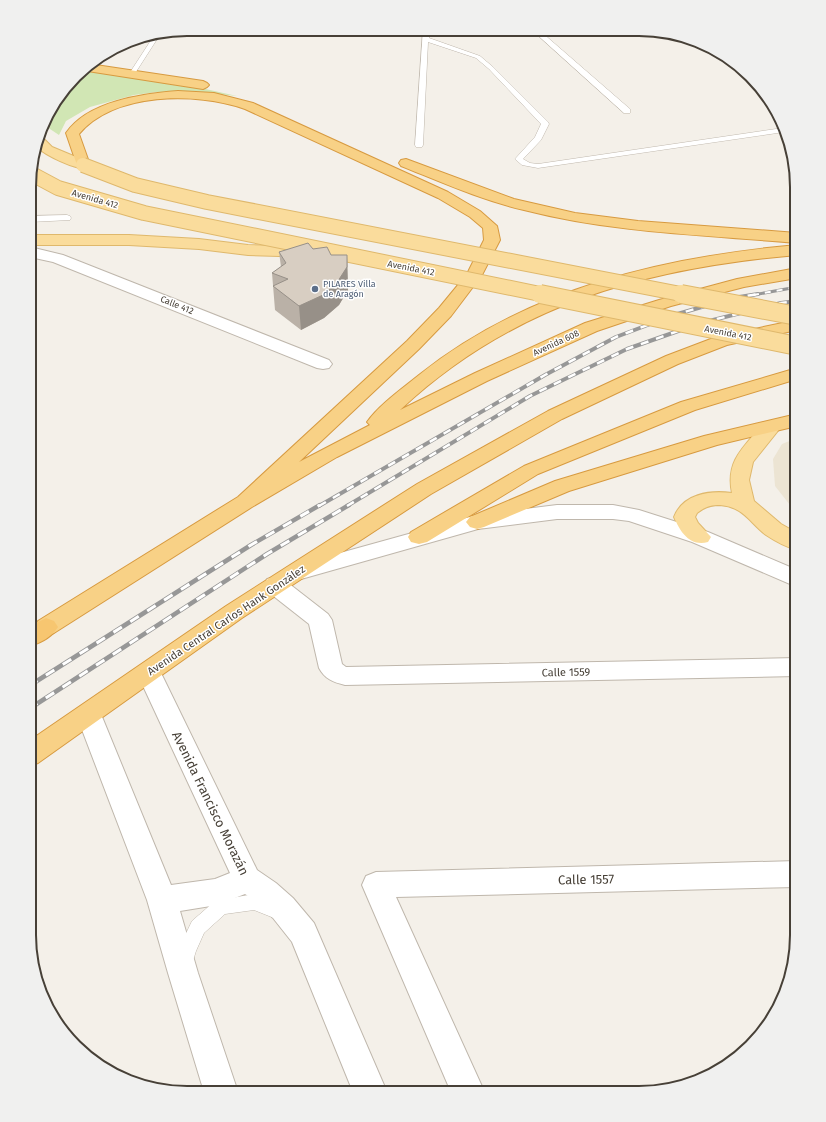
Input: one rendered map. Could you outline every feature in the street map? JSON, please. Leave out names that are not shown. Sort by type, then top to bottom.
[{"type":"highway","points":[[93,68],[234,90],[259,97],[325,126]]},
{"type":"highway","points":[[38,632],[245,502],[412,345],[444,312],[474,275],[492,240],[490,226],[474,214],[443,195],[233,99],[188,94],[161,96],[121,104],[87,117],[72,133],[83,165]]},
{"type":"highway","points":[[398,159],[490,197],[543,211],[596,221],[643,227],[790,238]]},
{"type":"highway","points":[[359,439],[410,390],[464,351],[528,314],[592,288],[656,270],[753,253],[790,250]]},
{"type":"highway","name":"Avenida 608","points":[[245,502],[330,453],[481,377],[591,327],[672,301],[743,282],[790,274]]},
{"type":"highway","name":"Avenida Central Carlos Hank González","points":[[36,750],[149,673],[234,612],[424,489],[555,415],[672,360],[722,341],[790,326]]},
{"type":"highway","points":[[419,537],[531,470],[688,406],[790,375]]},
{"type":"highway","points":[[477,522],[562,486],[711,440],[790,422]]},
{"type":"main road","points":[[42,145],[47,150],[135,185],[207,202],[790,315]]},
{"type":"main road","name":"Avenida 412","points":[[36,176],[58,188],[144,213],[790,345]]},
{"type":"main road","points":[[36,240],[129,240],[199,244],[248,250],[330,252]]},
{"type":"main road","points":[[744,503],[739,480],[743,461],[771,427]]},
{"type":"main road","points":[[700,537],[689,530],[685,522],[689,508],[695,503],[705,499],[718,498],[731,499],[744,503],[773,529],[790,539]]},
{"type":"street","name":"Calle 412","points":[[36,253],[58,258],[323,364]]},
{"type":"street","points":[[284,580],[419,537],[477,522],[557,512],[613,512],[632,515],[700,537],[790,576]]},
{"type":"street","name":"Calle 1559","points":[[284,580],[320,620],[329,662],[332,668],[337,673],[354,677],[790,667]]},
{"type":"street","name":"Avenida Francisco Morazán","points":[[149,673],[247,879],[266,892],[283,908],[303,934],[367,1086]]},
{"type":"street","points":[[89,714],[162,900],[183,973],[219,1086]]},
{"type":"street","name":"Calle 1557","points":[[465,1086],[376,885],[790,874]]},
{"type":"street","points":[[162,900],[217,892],[247,879]]},
{"type":"lane","points":[[418,145],[427,36]]},
{"type":"lane","points":[[542,36],[627,111]]},
{"type":"lane","points":[[427,39],[478,57],[491,68],[545,124],[544,132],[524,151],[519,159],[522,163],[538,166],[780,131]]},
{"type":"lane","points":[[132,74],[154,40]]},
{"type":"lane","points":[[36,219],[67,218]]},
{"type":"lane","points":[[183,973],[187,950],[198,927],[221,907],[254,902],[278,911],[303,934]]},
{"type":"shaded area","points":[[790,441],[790,505],[775,486],[773,459],[782,444]]},
{"type":"green space","points":[[89,71],[201,88],[237,96],[199,92],[157,92],[134,95],[90,107],[66,121],[59,135],[48,128],[61,103],[73,87]]},
{"type":"building","points":[[308,243],[313,249],[327,247],[331,255],[347,255],[347,267],[338,281],[323,295],[299,306],[273,286],[288,279],[272,273],[286,263],[279,252]]},
{"type":"railway","points":[[753,295],[790,288]]},
{"type":"railway","points":[[319,506],[545,375],[616,337],[674,315],[733,298],[758,294]]},
{"type":"railway","points":[[347,506],[530,396],[627,349],[701,323],[790,302]]},
{"type":"railway","points":[[36,682],[251,545],[320,505]]},
{"type":"railway","points":[[36,704],[267,554],[349,505]]},
{"type":"place","name":"PILARES Villa de Aragón","points":[[315,289]]}]
